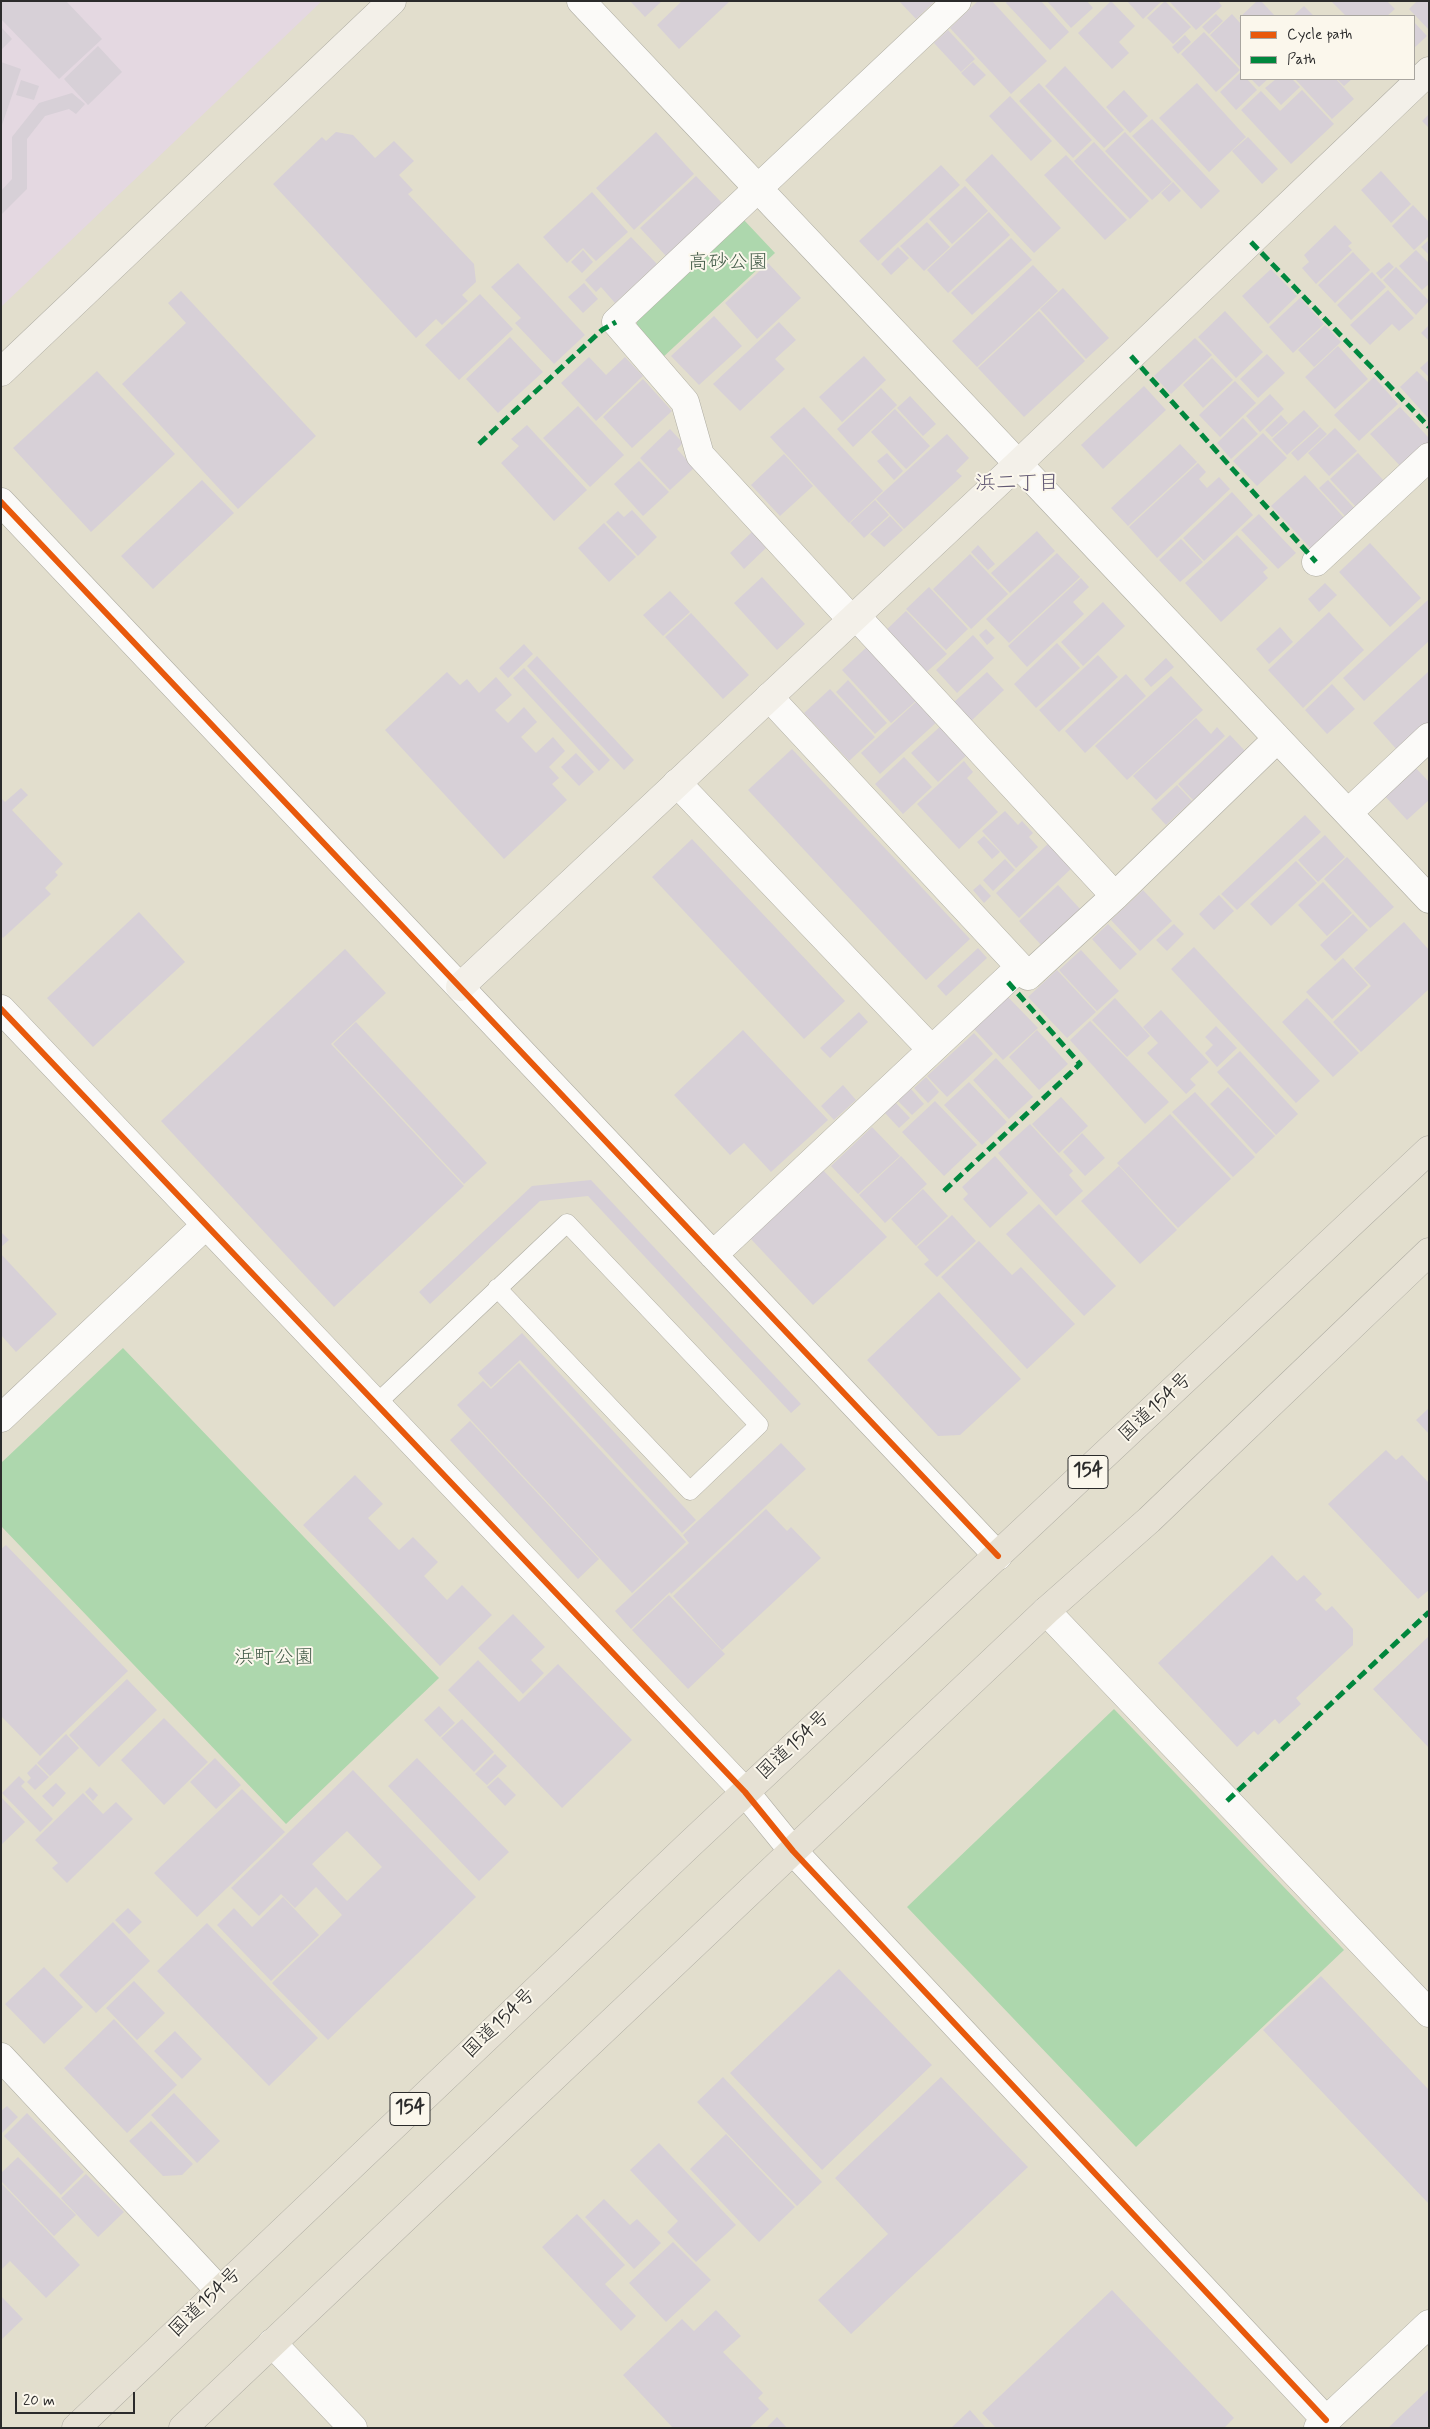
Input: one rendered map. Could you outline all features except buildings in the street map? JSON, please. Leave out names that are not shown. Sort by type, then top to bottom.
[{"type":"highway","name":"国道154号","points":[[76,2428],[745,1792],[1429,1150]]},
{"type":"highway","points":[[183,2428],[1046,1611],[1149,1520],[1429,1252]]},
{"type":"street","points":[[1,372],[392,1]]},
{"type":"street","points":[[581,1],[1429,899]]},
{"type":"street","points":[[957,1],[616,322],[685,402],[700,455],[1115,896]]},
{"type":"street","points":[[460,987],[1018,464],[1429,71]]},
{"type":"street","points":[[1316,562],[1429,457]]},
{"type":"street","points":[[1,502],[998,1556]]},
{"type":"street","points":[[769,697],[1028,976],[1115,896],[1277,739]]},
{"type":"street","points":[[1348,813],[1429,737]]},
{"type":"street","points":[[677,783],[931,1049]]},
{"type":"street","points":[[713,1255],[1020,967]]},
{"type":"street","points":[[1,1009],[745,1792],[793,1851],[1322,2424],[1429,2324]]},
{"type":"street","points":[[1,1418],[206,1225]]},
{"type":"street","points":[[1046,1611],[1429,2013]]},
{"type":"street","points":[[1,2056],[219,2290]]},
{"type":"street","points":[[272,2343],[353,2428]]},
{"type":"lane","points":[[376,1404],[497,1288],[566,1223],[759,1425],[690,1491],[497,1288]]},
{"type":"shaded area","points":[[1,1],[322,1],[1,307]]},
{"type":"green space","name":"高砂公園","points":[[743,219],[775,253],[661,359],[637,328],[637,320]]},
{"type":"green space","name":"浜町公園","points":[[123,1348],[439,1678],[286,1824],[1,1526],[1,1463]]},
{"type":"green space","points":[[1114,1709],[1344,1950],[1136,2147],[907,1907]]},
{"type":"marked path","points":[[1251,242],[1429,427]]},
{"type":"marked path","points":[[479,444],[602,330],[616,322]]},
{"type":"marked path","points":[[1131,356],[1316,562]]},
{"type":"marked path","points":[[944,1191],[1080,1064],[1006,980]]},
{"type":"marked path","points":[[1227,1801],[1429,1612]]},
{"type":"cycle path","points":[[1,502],[998,1556]]},
{"type":"cycle path","points":[[1,1009],[745,1792],[793,1851],[1326,2420]]},
{"type":"district","name":"浜二丁目","points":[[1017,485]]}]
